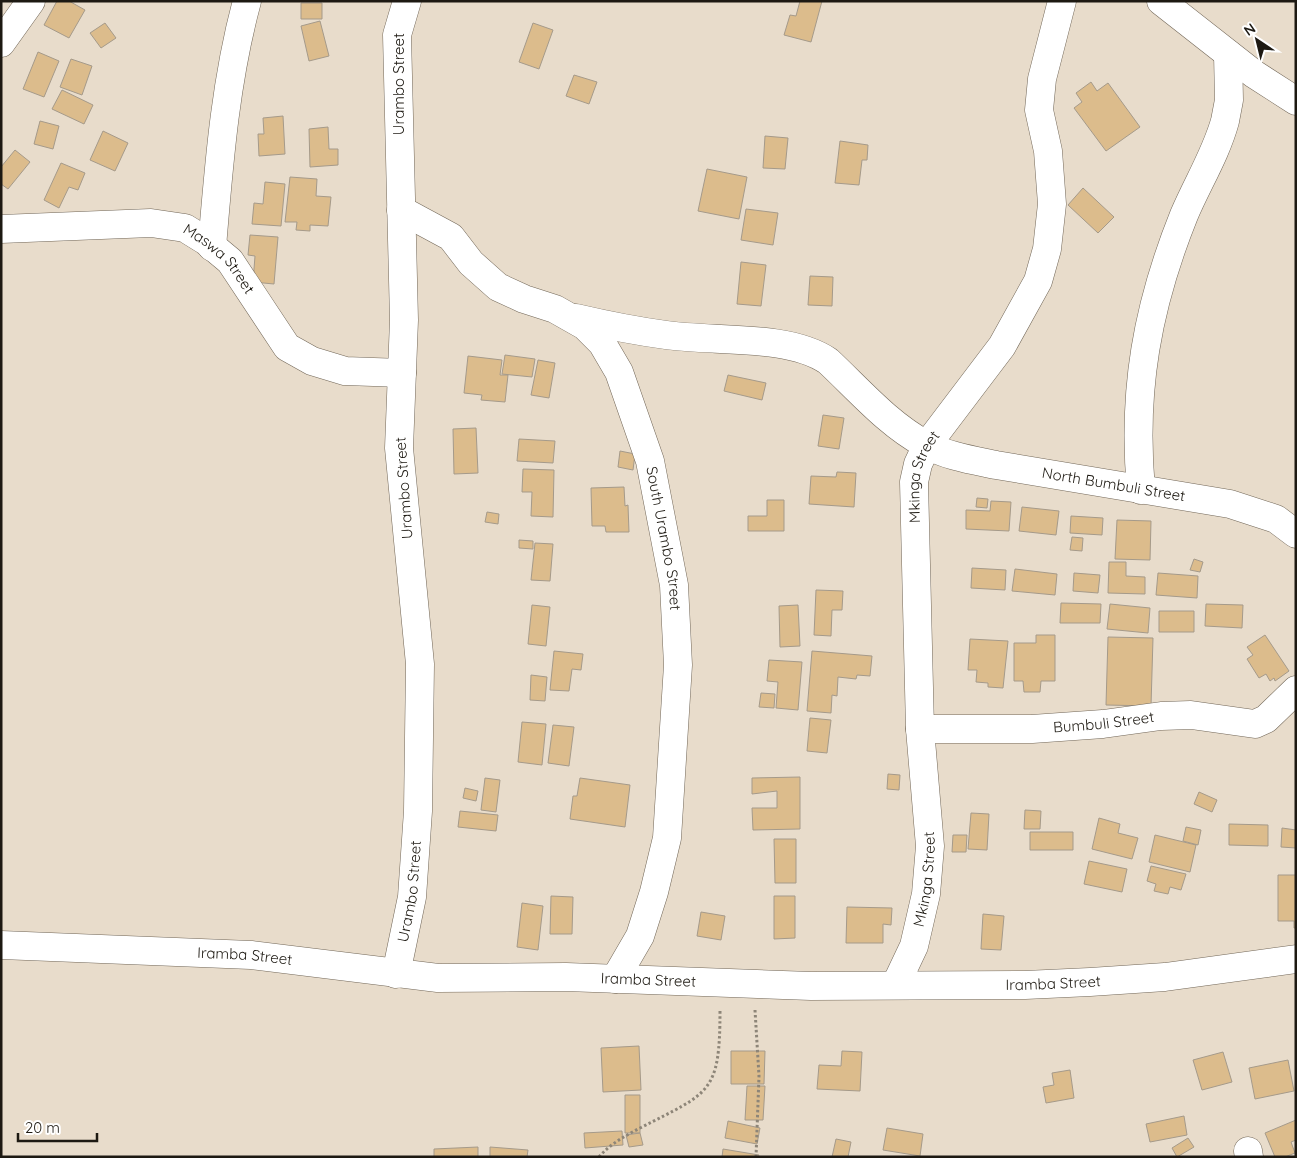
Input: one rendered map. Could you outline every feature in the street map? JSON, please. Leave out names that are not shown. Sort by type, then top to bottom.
[{"type":"street","points":[[1,43],[31,1]]},
{"type":"street","points":[[212,247],[223,117],[235,44],[247,1]]},
{"type":"street","name":"Urambo Street","points":[[396,974],[412,897],[414,878],[418,811],[420,664],[399,448],[404,320],[397,35],[407,1]]},
{"type":"street","name":"Mkinga Street","points":[[896,984],[914,946],[926,894],[930,846],[920,729],[914,491],[918,464],[927,445],[1002,346],[1038,280],[1047,249],[1052,204],[1048,151],[1039,110],[1042,79],[1062,1]]},
{"type":"street","points":[[1161,1],[1228,54],[1296,101]]},
{"type":"street","points":[[1141,490],[1137,442],[1140,390],[1147,333],[1157,291],[1169,255],[1225,121],[1229,93],[1228,54]]},
{"type":"street","name":"South Urambo Street","points":[[401,210],[451,237],[471,263],[498,287],[555,309],[584,326],[602,343],[619,372],[650,461],[674,585],[678,665],[667,838],[654,892],[640,936],[615,979]]},
{"type":"street","name":"Maswa Street","points":[[1,228],[151,222],[184,228],[230,261],[287,347],[312,361],[345,371],[402,373]]},
{"type":"street","name":"North Bumbuli Street","points":[[569,317],[668,336],[762,343],[814,352],[828,361],[897,426],[927,445],[978,462],[1230,504],[1276,519],[1296,534]]},
{"type":"street","name":"Bumbuli Street","points":[[920,729],[1032,728],[1103,724],[1161,716],[1191,715],[1255,724],[1266,719],[1291,699]]},
{"type":"street","name":"Iramba Street","points":[[1,945],[251,955],[438,978],[566,976],[752,984],[1025,985],[1165,977],[1296,959]]},
{"type":"path","points":[[599,1157],[616,1142],[698,1098],[709,1085],[716,1073],[720,1034],[720,983]]},
{"type":"path","points":[[752,984],[757,1025],[759,1076],[756,1157]]},
{"type":"building","points":[[57,1],[69,1],[85,10],[69,38],[44,25]]},
{"type":"building","points":[[800,1],[822,1],[811,42],[784,35],[790,15],[796,16]]},
{"type":"building","points":[[301,3],[322,3],[322,19],[301,19]]},
{"type":"building","points":[[320,21],[329,56],[309,61],[301,26]]},
{"type":"building","points":[[105,23],[116,38],[101,48],[90,33]]},
{"type":"building","points":[[533,23],[553,30],[539,69],[519,62]]},
{"type":"building","points":[[38,52],[59,61],[44,97],[23,89]]},
{"type":"building","points":[[71,59],[92,66],[82,95],[60,87]]},
{"type":"building","points":[[574,75],[597,82],[589,104],[566,96]]},
{"type":"building","points":[[1091,82],[1097,91],[1108,83],[1140,127],[1106,151],[1074,108],[1082,102],[1076,93]]},
{"type":"building","points":[[62,90],[93,105],[84,124],[52,109]]},
{"type":"building","points":[[283,116],[285,154],[259,156],[258,134],[264,134],[263,118]]},
{"type":"building","points":[[40,121],[59,126],[53,149],[34,144]]},
{"type":"building","points":[[328,127],[329,149],[338,149],[338,165],[310,167],[309,129]]},
{"type":"building","points":[[103,131],[128,143],[115,171],[90,160]]},
{"type":"building","points":[[765,136],[788,138],[785,169],[763,168]]},
{"type":"building","points":[[840,141],[868,145],[867,160],[862,160],[859,185],[835,183]]},
{"type":"building","points":[[15,150],[30,162],[8,189],[1,184],[1,167]]},
{"type":"building","points":[[61,163],[85,173],[78,190],[69,187],[59,208],[44,200]]},
{"type":"building","points":[[707,169],[747,177],[739,219],[698,211]]},
{"type":"building","points":[[290,177],[317,179],[316,196],[331,197],[328,226],[310,225],[310,231],[296,230],[297,222],[285,222]]},
{"type":"building","points":[[265,182],[285,184],[281,226],[252,224],[254,203],[263,204]]},
{"type":"building","points":[[1083,188],[1114,217],[1098,233],[1068,205]]},
{"type":"building","points":[[746,209],[778,213],[773,245],[741,240]]},
{"type":"building","points":[[250,235],[278,237],[274,284],[253,282],[255,256],[248,255]]},
{"type":"building","points":[[741,262],[766,265],[761,306],[737,304]]},
{"type":"building","points":[[810,276],[833,277],[832,306],[808,305]]},
{"type":"building","points":[[505,355],[535,359],[532,377],[502,374]]},
{"type":"building","points":[[468,356],[502,360],[500,375],[508,375],[505,402],[481,400],[482,395],[464,393]]},
{"type":"building","points":[[538,360],[555,363],[549,398],[531,395]]},
{"type":"building","points":[[728,375],[766,383],[762,400],[724,391]]},
{"type":"building","points":[[823,415],[844,418],[839,449],[818,446]]},
{"type":"building","points":[[476,428],[478,473],[454,474],[453,429]]},
{"type":"building","points":[[519,439],[555,441],[553,463],[517,461]]},
{"type":"building","points":[[620,451],[635,454],[633,470],[618,467]]},
{"type":"building","points":[[523,469],[554,470],[553,517],[531,516],[532,492],[522,492]]},
{"type":"building","points":[[837,472],[856,473],[854,507],[809,504],[811,476],[836,477]]},
{"type":"building","points":[[624,487],[625,506],[628,505],[629,532],[606,532],[605,526],[592,526],[591,488]]},
{"type":"building","points":[[977,498],[988,499],[987,508],[976,507]]},
{"type":"building","points":[[767,500],[784,500],[784,531],[748,531],[748,516],[767,516]]},
{"type":"building","points":[[991,501],[1011,502],[1009,531],[966,529],[966,510],[990,511]]},
{"type":"building","points":[[1022,507],[1059,511],[1056,535],[1019,531]]},
{"type":"building","points":[[487,512],[499,514],[498,524],[485,522]]},
{"type":"building","points":[[1071,516],[1103,518],[1102,535],[1070,533]]},
{"type":"building","points":[[1117,520],[1151,521],[1150,560],[1115,559]]},
{"type":"building","points":[[1072,537],[1083,538],[1082,551],[1070,550]]},
{"type":"building","points":[[519,540],[533,541],[533,549],[519,548]]},
{"type":"building","points":[[535,543],[553,544],[550,581],[531,580]]},
{"type":"building","points":[[1194,559],[1203,562],[1200,572],[1190,570]]},
{"type":"building","points":[[1109,562],[1126,562],[1126,576],[1145,577],[1145,594],[1108,593]]},
{"type":"building","points":[[972,568],[1006,570],[1005,590],[971,588]]},
{"type":"building","points":[[1015,569],[1057,574],[1055,595],[1012,591]]},
{"type":"building","points":[[1074,573],[1100,575],[1098,593],[1073,591]]},
{"type":"building","points":[[1158,573],[1198,576],[1197,598],[1156,595]]},
{"type":"building","points":[[816,590],[843,591],[842,610],[832,610],[831,636],[814,635]]},
{"type":"building","points":[[1061,603],[1101,604],[1100,623],[1060,623]]},
{"type":"building","points":[[1110,604],[1150,608],[1148,633],[1107,629]]},
{"type":"building","points":[[1206,604],[1243,605],[1242,628],[1205,626]]},
{"type":"building","points":[[532,605],[550,607],[546,646],[528,644]]},
{"type":"building","points":[[798,605],[800,646],[780,647],[779,606]]},
{"type":"building","points":[[1159,611],[1194,611],[1194,632],[1159,632]]},
{"type":"building","points":[[1036,635],[1055,635],[1055,681],[1041,681],[1040,692],[1024,692],[1023,681],[1014,681],[1014,643],[1036,643]]},
{"type":"building","points":[[1265,635],[1289,671],[1275,681],[1274,678],[1270,681],[1266,674],[1259,678],[1247,659],[1253,655],[1247,647]]},
{"type":"building","points":[[1108,637],[1153,638],[1151,706],[1106,705]]},
{"type":"building","points":[[970,639],[1008,641],[1003,688],[988,687],[988,683],[976,682],[977,670],[968,670]]},
{"type":"building","points":[[554,651],[583,654],[581,670],[572,669],[569,691],[550,690]]},
{"type":"building","points":[[812,651],[872,656],[870,676],[857,675],[856,679],[838,677],[837,696],[832,695],[831,713],[807,711]]},
{"type":"building","points":[[769,660],[802,662],[798,710],[776,708],[778,682],[767,681]]},
{"type":"building","points":[[531,675],[547,677],[545,701],[530,700]]},
{"type":"building","points":[[761,693],[775,694],[774,708],[759,707]]},
{"type":"building","points":[[810,718],[831,720],[827,753],[807,751]]},
{"type":"building","points":[[522,722],[546,724],[542,765],[518,762]]},
{"type":"building","points":[[553,725],[574,727],[569,766],[548,763]]},
{"type":"building","points":[[888,774],[900,775],[899,790],[887,789]]},
{"type":"building","points":[[800,777],[800,829],[753,830],[752,808],[777,808],[777,791],[752,794],[752,778]]},
{"type":"building","points":[[485,778],[500,780],[496,812],[481,810]]},
{"type":"building","points":[[580,778],[630,785],[625,827],[570,819],[573,796],[577,796]]},
{"type":"building","points":[[465,788],[478,791],[476,801],[463,798]]},
{"type":"building","points":[[1199,792],[1217,800],[1212,812],[1194,804]]},
{"type":"building","points":[[1025,810],[1041,811],[1040,829],[1024,829]]},
{"type":"building","points":[[460,811],[498,815],[496,831],[458,827]]},
{"type":"building","points":[[971,813],[989,814],[987,850],[968,849]]},
{"type":"building","points":[[1099,818],[1120,824],[1118,833],[1138,838],[1132,859],[1092,849]]},
{"type":"building","points":[[1229,824],[1268,825],[1268,846],[1229,845]]},
{"type":"building","points":[[1186,827],[1201,830],[1198,845],[1183,841]]},
{"type":"building","points":[[1282,828],[1296,830],[1296,848],[1281,847]]},
{"type":"building","points":[[1030,832],[1073,832],[1073,850],[1030,850]]},
{"type":"building","points":[[953,835],[967,835],[966,852],[952,852]]},
{"type":"building","points":[[1155,835],[1196,845],[1190,872],[1149,862]]},
{"type":"building","points":[[774,839],[796,839],[796,883],[775,883]]},
{"type":"building","points":[[1089,861],[1127,869],[1122,892],[1084,884]]},
{"type":"building","points":[[1151,866],[1186,874],[1181,890],[1170,887],[1168,894],[1154,891],[1156,884],[1147,881]]},
{"type":"building","points":[[1278,875],[1296,875],[1296,928],[1294,928],[1294,921],[1278,921]]},
{"type":"building","points":[[551,896],[573,897],[572,934],[550,934]]},
{"type":"building","points":[[774,896],[795,896],[795,938],[774,939]]},
{"type":"building","points":[[522,903],[543,906],[538,950],[517,947]]},
{"type":"building","points":[[847,907],[892,908],[891,925],[883,924],[883,943],[846,943]]},
{"type":"building","points":[[701,912],[725,916],[721,940],[697,936]]},
{"type":"building","points":[[983,914],[1004,916],[1001,950],[981,949]]},
{"type":"building","points":[[639,1046],[641,1090],[603,1092],[601,1048]]},
{"type":"building","points":[[731,1051],[765,1051],[764,1084],[731,1084]]},
{"type":"building","points":[[842,1051],[862,1052],[860,1091],[817,1089],[819,1065],[841,1066]]},
{"type":"building","points":[[1223,1052],[1232,1082],[1202,1090],[1193,1060]]},
{"type":"building","points":[[1288,1060],[1294,1091],[1255,1099],[1249,1068]]},
{"type":"building","points":[[1070,1070],[1074,1098],[1046,1103],[1043,1087],[1054,1085],[1052,1073]]},
{"type":"building","points":[[747,1086],[765,1086],[763,1120],[745,1120]]},
{"type":"building","points":[[625,1095],[640,1095],[640,1133],[625,1133]]},
{"type":"building","points":[[1184,1116],[1187,1135],[1150,1142],[1146,1124]]},
{"type":"building","points":[[1296,1120],[1296,1140],[1291,1142],[1295,1153],[1285,1157],[1275,1157],[1265,1133]]},
{"type":"building","points":[[728,1121],[760,1128],[757,1144],[725,1138]]},
{"type":"building","points":[[887,1128],[923,1134],[920,1156],[883,1150]]},
{"type":"building","points":[[622,1131],[623,1145],[585,1148],[584,1133]]},
{"type":"building","points":[[640,1133],[643,1145],[629,1147],[626,1135]]},
{"type":"building","points":[[1188,1138],[1194,1147],[1177,1157],[1172,1148]]},
{"type":"building","points":[[836,1139],[851,1142],[848,1157],[832,1157]]},
{"type":"building","points":[[478,1147],[478,1157],[434,1157],[434,1149]]},
{"type":"building","points":[[490,1147],[528,1150],[527,1157],[490,1157]]},
{"type":"building","points":[[723,1149],[759,1155],[758,1157],[722,1157]]}]
